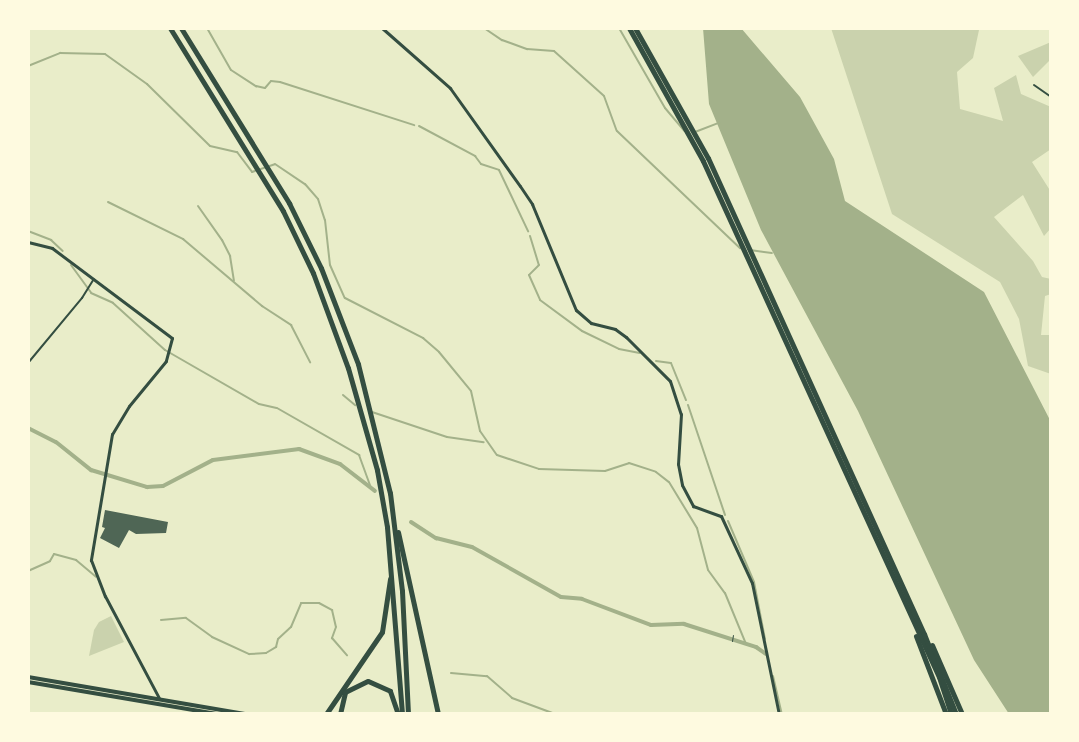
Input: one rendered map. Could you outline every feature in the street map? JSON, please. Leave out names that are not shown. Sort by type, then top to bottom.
[{"type":"highway","points":[[170,28],[267,182],[313,273],[358,400],[377,470],[391,558],[400,714]]},
{"type":"highway","points":[[181,28],[272,174],[321,268],[347,332],[377,430],[395,524],[402,591],[408,714]]},
{"type":"highway","points":[[632,28],[703,161],[954,714]]},
{"type":"highway","points":[[632,28],[708,158],[924,634],[954,714]]},
{"type":"highway","points":[[395,524],[403,545],[410,603],[438,714]]},
{"type":"highway","points":[[329,714],[337,693],[382,632],[387,614],[391,558]]},
{"type":"highway","points":[[340,714],[345,692],[368,681],[390,691],[400,714]]},
{"type":"main road","points":[[28,680],[242,714]]},
{"type":"main road","points":[[160,702],[218,714]]},
{"type":"street","points":[[382,28],[450,88],[520,186],[532,204],[576,310],[591,323],[615,329],[626,337],[670,381],[681,414],[678,464],[682,485],[693,506],[721,516],[752,583],[779,714]]},
{"type":"street","points":[[1034,85],[1051,97]]},
{"type":"street","points":[[28,242],[47,244],[172,340],[170,353],[112,434],[91,560],[105,596],[160,702]]},
{"type":"street","points":[[28,363],[94,278]]},
{"type":"lane","points":[[732,641],[733,635]]},
{"type":"shaded area","points":[[703,28],[741,28],[800,97],[834,159],[845,201],[984,292],[1051,422],[1051,714],[1009,714],[974,660],[858,411],[761,230],[709,104]]},
{"type":"shaded area","points":[[831,28],[975,28],[979,30],[973,58],[957,72],[960,109],[1003,121],[994,88],[1016,75],[1021,94],[1051,107],[1051,149],[1032,162],[1051,192],[1051,228],[1044,236],[1023,195],[994,217],[1033,261],[1042,277],[1051,279],[1051,294],[1045,296],[1041,335],[1051,335],[1051,374],[1028,366],[1019,319],[1000,282],[892,214]]},
{"type":"shaded area","points":[[1051,42],[1051,59],[1033,77],[1018,56]]},
{"type":"shaded area","points":[[111,616],[124,642],[89,656],[94,630],[99,622]]},
{"type":"building","points":[[105,510],[168,522],[166,533],[136,534],[129,530],[119,548],[100,538],[105,528],[102,527]]},
{"type":"waterway","points":[[207,28],[231,70],[256,86],[265,88],[271,81],[280,82],[414,125]]},
{"type":"waterway","points":[[484,28],[502,40],[527,49],[554,51],[604,96],[617,131],[740,248]]},
{"type":"waterway","points":[[619,28],[665,108],[684,131]]},
{"type":"waterway","points":[[28,66],[60,53],[105,54],[147,84],[210,146],[237,152],[252,172],[275,164],[305,184],[318,199],[325,220],[330,265],[345,298],[423,338],[439,352],[471,391],[480,431],[497,455],[539,469],[605,471],[629,463],[656,472],[669,482],[697,528],[708,570],[725,593],[746,644]]},
{"type":"waterway","points":[[695,132],[719,123]]},
{"type":"waterway","points":[[419,126],[475,156],[481,164],[499,170],[528,231]]},
{"type":"waterway","points":[[108,202],[183,239],[262,306],[291,325],[310,362]]},
{"type":"waterway","points":[[198,206],[230,256],[234,281]]},
{"type":"waterway","points":[[28,231],[51,240],[63,251]]},
{"type":"waterway","points":[[530,236],[539,265],[529,275],[540,300],[582,331],[619,349],[640,353]]},
{"type":"waterway","points":[[750,250],[772,253]]},
{"type":"waterway","points":[[71,265],[91,293],[113,303],[165,350],[259,404],[277,408],[359,455],[370,486]]},
{"type":"waterway","points":[[656,361],[671,363],[686,400]]},
{"type":"waterway","points":[[343,395],[355,405]]},
{"type":"waterway","points":[[688,405],[725,515]]},
{"type":"waterway","points":[[372,412],[447,437],[484,442]]},
{"type":"waterway","points":[[28,428],[56,442],[91,470],[147,487],[163,486],[213,460],[299,449],[340,464],[375,491]]},
{"type":"waterway","points":[[728,521],[754,582],[765,639]]},
{"type":"waterway","points":[[411,522],[436,538],[472,547],[561,597],[582,599],[651,625],[684,624],[756,647],[766,654]]},
{"type":"waterway","points":[[28,571],[50,561],[54,554],[76,560],[96,577]]},
{"type":"waterway","points":[[161,620],[186,618],[212,637],[249,654],[266,653],[276,647],[278,639],[291,627],[301,603],[319,603],[332,610],[336,627],[332,638],[347,655]]},
{"type":"waterway","points":[[451,673],[487,676],[512,698],[555,714]]},
{"type":"waterway","points":[[773,676],[782,714]]}]
